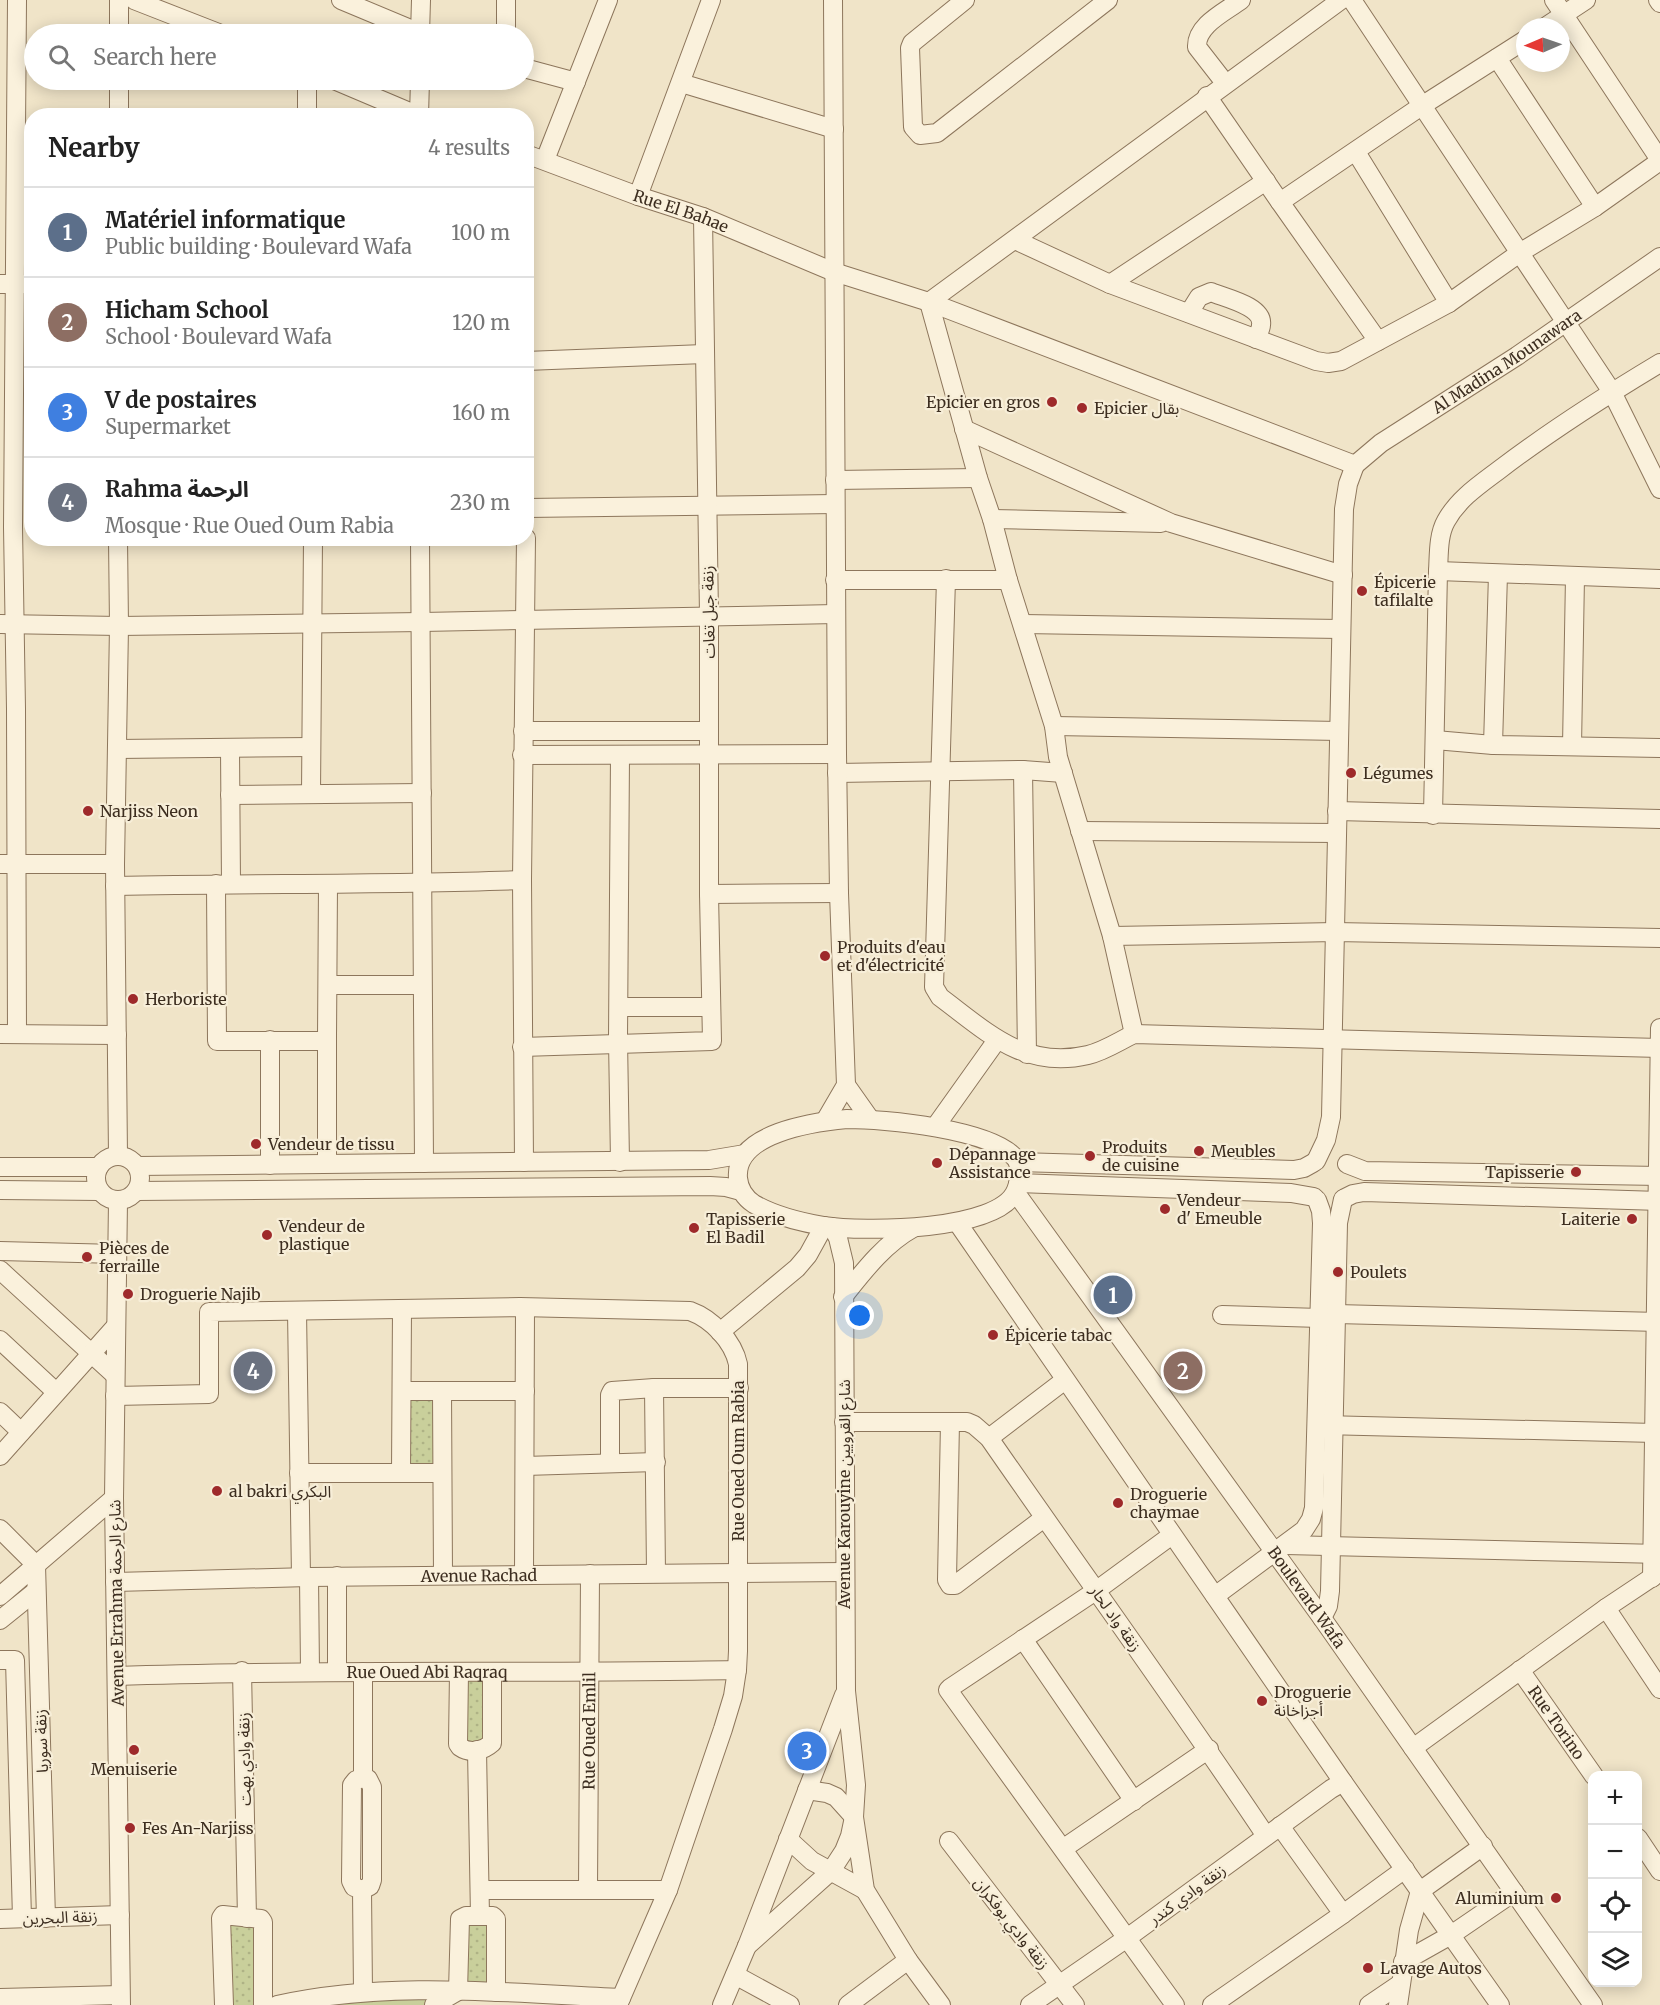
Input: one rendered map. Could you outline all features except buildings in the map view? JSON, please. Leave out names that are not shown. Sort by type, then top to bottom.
[{"type":"street","points":[[17,0],[8,120],[16,284],[7,374],[23,432],[6,527],[9,1034],[117,1035]]},
{"type":"street","points":[[119,0],[119,24]]},
{"type":"street","points":[[134,0],[195,24]]},
{"type":"street","points":[[341,0],[397,24]]},
{"type":"street","points":[[420,0],[420,24]]},
{"type":"street","points":[[506,0],[506,24]]},
{"type":"street","points":[[544,160],[608,0]]},
{"type":"street","points":[[639,196],[711,0]]},
{"type":"street","points":[[825,1121],[846,1085],[837,773],[833,0]]},
{"type":"street","points":[[965,0],[912,43],[910,48],[913,127],[920,135],[937,134],[1105,1]]},
{"type":"street","points":[[1225,83],[1197,48],[1196,40],[1201,30],[1241,0]]},
{"type":"street","points":[[1134,1034],[1112,936],[1058,757],[1054,726],[1008,580],[929,302],[1341,0]]},
{"type":"street","points":[[1352,0],[1612,392],[1660,489]]},
{"type":"street","points":[[1015,240],[1110,284],[1256,339],[1316,361],[1328,363],[1341,361],[1449,303],[1521,252],[1595,207],[1660,160],[1559,7],[1586,0]]},
{"type":"street","points":[[1280,202],[1423,105],[1516,46]]},
{"type":"street","points":[[1497,58],[1595,207]]},
{"type":"street","points":[[534,71],[576,82]]},
{"type":"street","points":[[681,83],[834,129]]},
{"type":"street","points":[[119,90],[119,108]]},
{"type":"street","points":[[307,90],[307,108]]},
{"type":"street","points":[[358,90],[400,108]]},
{"type":"street","points":[[419,108],[420,90]]},
{"type":"street","points":[[1208,96],[1378,341]]},
{"type":"street","points":[[1356,152],[1449,303]]},
{"type":"street","name":"Rue El Bahae","points":[[534,157],[703,217],[834,272],[929,302],[1355,465]]},
{"type":"street","points":[[1110,284],[1266,181]]},
{"type":"street","name":"زنقة جبل تغات","points":[[618,1044],[712,1041],[703,217]]},
{"type":"street","name":"Al Madina Mounawara","points":[[1355,465],[1382,443],[1566,323],[1660,258]]},
{"type":"street","points":[[1189,313],[1199,297],[1211,292],[1256,309],[1262,324],[1256,339]]},
{"type":"street","points":[[534,362],[704,354]]},
{"type":"street","points":[[1433,815],[1438,571],[1440,542],[1445,523],[1466,496],[1516,457],[1612,392],[1660,363]]},
{"type":"street","points":[[964,429],[1171,523],[1343,575]]},
{"type":"street","points":[[1322,1618],[1328,1606],[1332,1545],[1325,1425],[1328,1316],[1338,1223],[1344,1198],[1349,1193],[1353,1181],[1335,1140],[1331,1118],[1344,509],[1348,484],[1355,465]]},
{"type":"street","points":[[835,480],[978,478]]},
{"type":"street","points":[[534,508],[835,504]]},
{"type":"street","points":[[992,519],[1171,523]]},
{"type":"street","points":[[118,546],[119,626],[114,864],[118,1156]]},
{"type":"street","points":[[311,794],[313,546]]},
{"type":"street","points":[[420,546],[424,1163]]},
{"type":"street","points":[[524,1162],[522,755],[525,546]]},
{"type":"street","points":[[1438,571],[1660,579]]},
{"type":"street","points":[[1493,745],[1498,574]]},
{"type":"street","points":[[1572,746],[1575,577]]},
{"type":"street","points":[[946,579],[934,987],[940,997],[997,1040],[1027,1054],[1071,1057],[1107,1048],[1134,1034],[1660,1048]]},
{"type":"street","points":[[835,580],[1008,580]]},
{"type":"street","points":[[7,624],[119,626],[836,614]]},
{"type":"street","points":[[1023,624],[1341,628]]},
{"type":"street","points":[[1054,726],[1339,731]]},
{"type":"street","points":[[523,731],[709,730]]},
{"type":"street","points":[[1435,740],[1493,745],[1660,748]]},
{"type":"street","points":[[117,749],[311,747]]},
{"type":"street","points":[[230,748],[230,795],[217,1041],[327,1040]]},
{"type":"street","points":[[522,755],[837,754]]},
{"type":"street","points":[[620,755],[618,1044],[620,1162]]},
{"type":"street","points":[[1023,770],[1027,1054]]},
{"type":"street","points":[[837,773],[1023,770],[1063,773]]},
{"type":"street","points":[[230,795],[422,793]]},
{"type":"street","points":[[1338,811],[1660,819]]},
{"type":"street","points":[[1080,831],[1337,833]]},
{"type":"street","points":[[8,864],[114,864]]},
{"type":"street","points":[[115,886],[422,884],[522,880]]},
{"type":"street","points":[[327,1163],[328,884]]},
{"type":"street","points":[[709,894],[839,893]]},
{"type":"street","points":[[1112,936],[1335,932],[1660,939]]},
{"type":"street","points":[[328,985],[422,985]]},
{"type":"street","points":[[619,1007],[711,1007]]},
{"type":"street","points":[[1413,1748],[1606,1608],[1656,1575],[1655,1433],[1660,1028]]},
{"type":"street","points":[[270,1040],[270,1165]]},
{"type":"street","points":[[935,1127],[997,1040]]},
{"type":"street","points":[[522,1047],[618,1044]]},
{"type":"street","points":[[846,1085],[870,1119]]},
{"type":"street","points":[[1328,1316],[1321,1211],[1316,1199],[1310,1193],[1306,1180],[1309,1168],[1315,1162],[1326,1140],[1331,1118]]},
{"type":"street","points":[[137,1191],[710,1186],[741,1191],[755,1204],[797,1221],[828,1227],[870,1229],[913,1228],[957,1222],[992,1212],[1002,1206],[1017,1188],[1020,1175],[1018,1162],[1011,1154],[986,1141],[935,1127],[870,1119],[825,1121],[791,1128],[756,1144],[739,1162],[737,1172],[741,1191]]},
{"type":"street","points":[[137,1166],[620,1162],[726,1159],[745,1154]]},
{"type":"street","points":[[118,1156],[127,1158],[137,1166],[140,1179],[137,1191],[130,1197],[118,1201],[105,1197],[99,1191],[96,1178],[99,1167],[106,1160],[118,1156]]},
{"type":"street","points":[[1018,1162],[1294,1170],[1330,1157],[1365,1170],[1658,1176]]},
{"type":"street","points":[[0,1167],[99,1167]]},
{"type":"street","points":[[1017,1188],[1291,1192],[1330,1204],[1364,1192],[1658,1201]]},
{"type":"street","name":"Boulevard Wafa","points":[[1017,1188],[1280,1549],[1322,1618],[1593,2005]]},
{"type":"street","points":[[0,1190],[99,1191]]},
{"type":"street","name":"Avenue Errahma شارع الرحمة","points":[[118,1201],[114,1498],[120,2000]]},
{"type":"street","points":[[957,1222],[1343,1782],[1500,2005]]},
{"type":"street","points":[[720,1332],[797,1268],[828,1227]]},
{"type":"street","name":"Avenue Karouyine شارع القرويين","points":[[747,1946],[831,1871],[844,1851],[854,1817],[856,1785],[846,1691],[844,1263],[838,1238],[828,1227]]},
{"type":"street","points":[[843,1297],[877,1257],[900,1235],[913,1228]]},
{"type":"street","points":[[0,1251],[117,1254]]},
{"type":"street","points":[[0,1270],[116,1375]]},
{"type":"street","points":[[524,1575],[525,1308]]},
{"type":"street","name":"Rue Oued Oum Rabia","points":[[115,1396],[209,1395],[209,1312],[525,1308],[690,1311],[703,1315],[720,1332],[736,1357],[739,1388],[737,1670],[723,1729],[668,1890],[619,2001]]},
{"type":"street","points":[[401,1472],[402,1309]]},
{"type":"street","points":[[297,1311],[299,1473],[310,1671]]},
{"type":"street","points":[[1222,1315],[1658,1322]]},
{"type":"street","points":[[0,1456],[116,1326]]},
{"type":"street","points":[[0,1340],[56,1392]]},
{"type":"street","points":[[989,1437],[1065,1380]]},
{"type":"street","points":[[610,1463],[610,1392],[654,1388],[739,1388]]},
{"type":"street","points":[[654,1388],[656,1573]]},
{"type":"street","points":[[402,1391],[525,1391]]},
{"type":"street","points":[[442,1391],[443,1575]]},
{"type":"street","points":[[0,1412],[21,1432]]},
{"type":"street","name":"زنقة واد لحار","points":[[844,1422],[950,1422],[974,1425],[989,1437],[1209,1749],[1273,1831],[1343,1914]]},
{"type":"street","points":[[950,1422],[947,1580],[950,1585],[955,1585],[1044,1518]]},
{"type":"street","points":[[1215,1596],[1304,1530],[1311,1519],[1314,1508],[1325,1425]]},
{"type":"street","points":[[1325,1425],[1655,1433]]},
{"type":"street","points":[[525,1466],[656,1462]]},
{"type":"street","points":[[299,1473],[442,1473]]},
{"type":"street","points":[[0,1596],[114,1498]]},
{"type":"street","points":[[0,1529],[36,1565]]},
{"type":"street","points":[[1172,1535],[1097,1590],[948,1690],[1175,2005]]},
{"type":"street","points":[[1280,1549],[1332,1545],[1656,1554]]},
{"type":"street","name":"زنقة سوريا","points":[[36,1565],[46,1918]]},
{"type":"street","name":"Avenue Rachad","points":[[115,1582],[337,1576],[845,1572]]},
{"type":"street","name":"Rue Oued Emlil","points":[[588,1890],[590,1574]]},
{"type":"street","points":[[337,1576],[337,1672]]},
{"type":"street","points":[[0,1620],[36,1591]]},
{"type":"street","points":[[1606,1608],[1660,1689]]},
{"type":"street","points":[[1023,1639],[1134,1801]]},
{"type":"street","name":"زنقة سوريا","points":[[0,1660],[15,1660],[9,1726],[22,1918]]},
{"type":"street","name":"Rue Oued Abi Raqraq","points":[[117,1676],[242,1671],[737,1670]]},
{"type":"street","name":"Rue Torino","points":[[1521,1670],[1591,1771]]},
{"type":"street","name":"زنقة وادي بهت","points":[[242,1671],[247,1918]]},
{"type":"street","points":[[363,1672],[363,1778],[351,1785],[351,1881],[354,1887],[362,1890],[363,1992]]},
{"type":"street","points":[[459,1672],[458,1744],[463,1750],[485,1749],[492,1743],[492,1672]]},
{"type":"street","name":"Avenue Karouyine شارع القرويين","points":[[722,2005],[846,1691]]},
{"type":"street","points":[[1064,1848],[1209,1749]]},
{"type":"street","points":[[477,1750],[480,1916]]},
{"type":"street","name":"زنقة وادي كندر","points":[[1030,2005],[1343,1782]]},
{"type":"street","points":[[807,1790],[836,1797],[854,1817],[865,1890],[908,1960],[941,2005]]},
{"type":"street","points":[[788,1839],[800,1852],[865,1890]]},
{"type":"street","name":"زنقة وادي بوفكران","points":[[949,1841],[1075,2005]]},
{"type":"street","points":[[1642,1844],[1660,1871]]},
{"type":"street","points":[[1398,2005],[1409,1930],[1420,1891],[1483,1846]]},
{"type":"street","points":[[1212,2005],[1405,1869]]},
{"type":"street","points":[[480,1890],[668,1890]]},
{"type":"street","points":[[1403,1962],[1451,1935],[1514,1892]]},
{"type":"street","name":"زنقة البحرين","points":[[0,1919],[120,1915]]},
{"type":"street","points":[[224,2005],[221,1918],[223,1915],[261,1919],[263,1922],[263,2005]]},
{"type":"street","points":[[458,1991],[460,1919],[462,1917],[493,1916],[496,1919],[496,1992]]},
{"type":"street","points":[[848,2005],[908,1960]]},
{"type":"street","points":[[735,1975],[790,2005]]},
{"type":"street","points":[[1369,2005],[1400,1984]]},
{"type":"street","points":[[434,2005],[458,1991]]},
{"type":"street","points":[[277,2005],[363,1992],[496,1992],[619,2001]]},
{"type":"street","points":[[0,1998],[120,2000]]},
{"type":"green space","points":[[402,1391],[442,1391],[442,1473],[401,1472]]},
{"type":"green space","points":[[459,1672],[492,1672],[492,1743],[463,1750]]},
{"type":"green space","points":[[224,1916],[261,1924],[257,2005],[225,2005]]},
{"type":"green space","points":[[466,1916],[493,1916],[496,1992],[458,1991]]},
{"type":"green space","points":[[458,1991],[434,2005],[310,2005]]},
{"type":"place","name":"Epicier en gros","points":[[1052,402]]},
{"type":"place","name":"Epicier بقال","points":[[1082,408]]},
{"type":"place","name":"Épicerie tafilalte","points":[[1362,591]]},
{"type":"place","name":"Légumes","points":[[1351,773]]},
{"type":"place","name":"Narjiss Neon","points":[[88,811]]},
{"type":"place","name":"Produits d'eau et d'électricité","points":[[825,956]]},
{"type":"place","name":"Herboriste","points":[[133,999]]},
{"type":"place","name":"Vendeur de tissu","points":[[256,1144]]},
{"type":"place","name":"Meubles","points":[[1199,1151]]},
{"type":"place","name":"Produits de cuisine","points":[[1090,1156]]},
{"type":"place","name":"Dépannage Assistance","points":[[937,1163]]},
{"type":"place","name":"Tapisserie","points":[[1576,1172]]},
{"type":"place","name":"Vendeur d' Emeuble","points":[[1165,1209]]},
{"type":"place","name":"Laiterie","points":[[1632,1219]]},
{"type":"place","name":"Tapisserie El Badil","points":[[694,1228]]},
{"type":"place","name":"Vendeur de plastique","points":[[267,1235]]},
{"type":"place","name":"Pièces de ferraille","points":[[87,1257]]},
{"type":"place","name":"Poulets","points":[[1338,1272]]},
{"type":"place","name":"Droguerie Najib","points":[[128,1294]]},
{"type":"place","name":"Matériel informatique","points":[[1113,1295]]},
{"type":"place","name":"Épicerie tabac","points":[[993,1335]]},
{"type":"place","name":"Rahma الرحمة","points":[[253,1371]]},
{"type":"place","name":"Hicham School","points":[[1183,1371]]},
{"type":"place","name":"al bakri البكري","points":[[217,1491]]},
{"type":"place","name":"Droguerie chaymae","points":[[1118,1503]]},
{"type":"place","name":"Droguerie أجزاخانة","points":[[1262,1701]]},
{"type":"place","name":"Menuiserie","points":[[134,1750]]},
{"type":"place","name":"V de postaires","points":[[807,1751]]},
{"type":"place","name":"Fes An-Narjiss","points":[[130,1828]]},
{"type":"place","name":"Aluminium","points":[[1556,1898]]},
{"type":"place","name":"Lavage Autos","points":[[1368,1968]]}]
